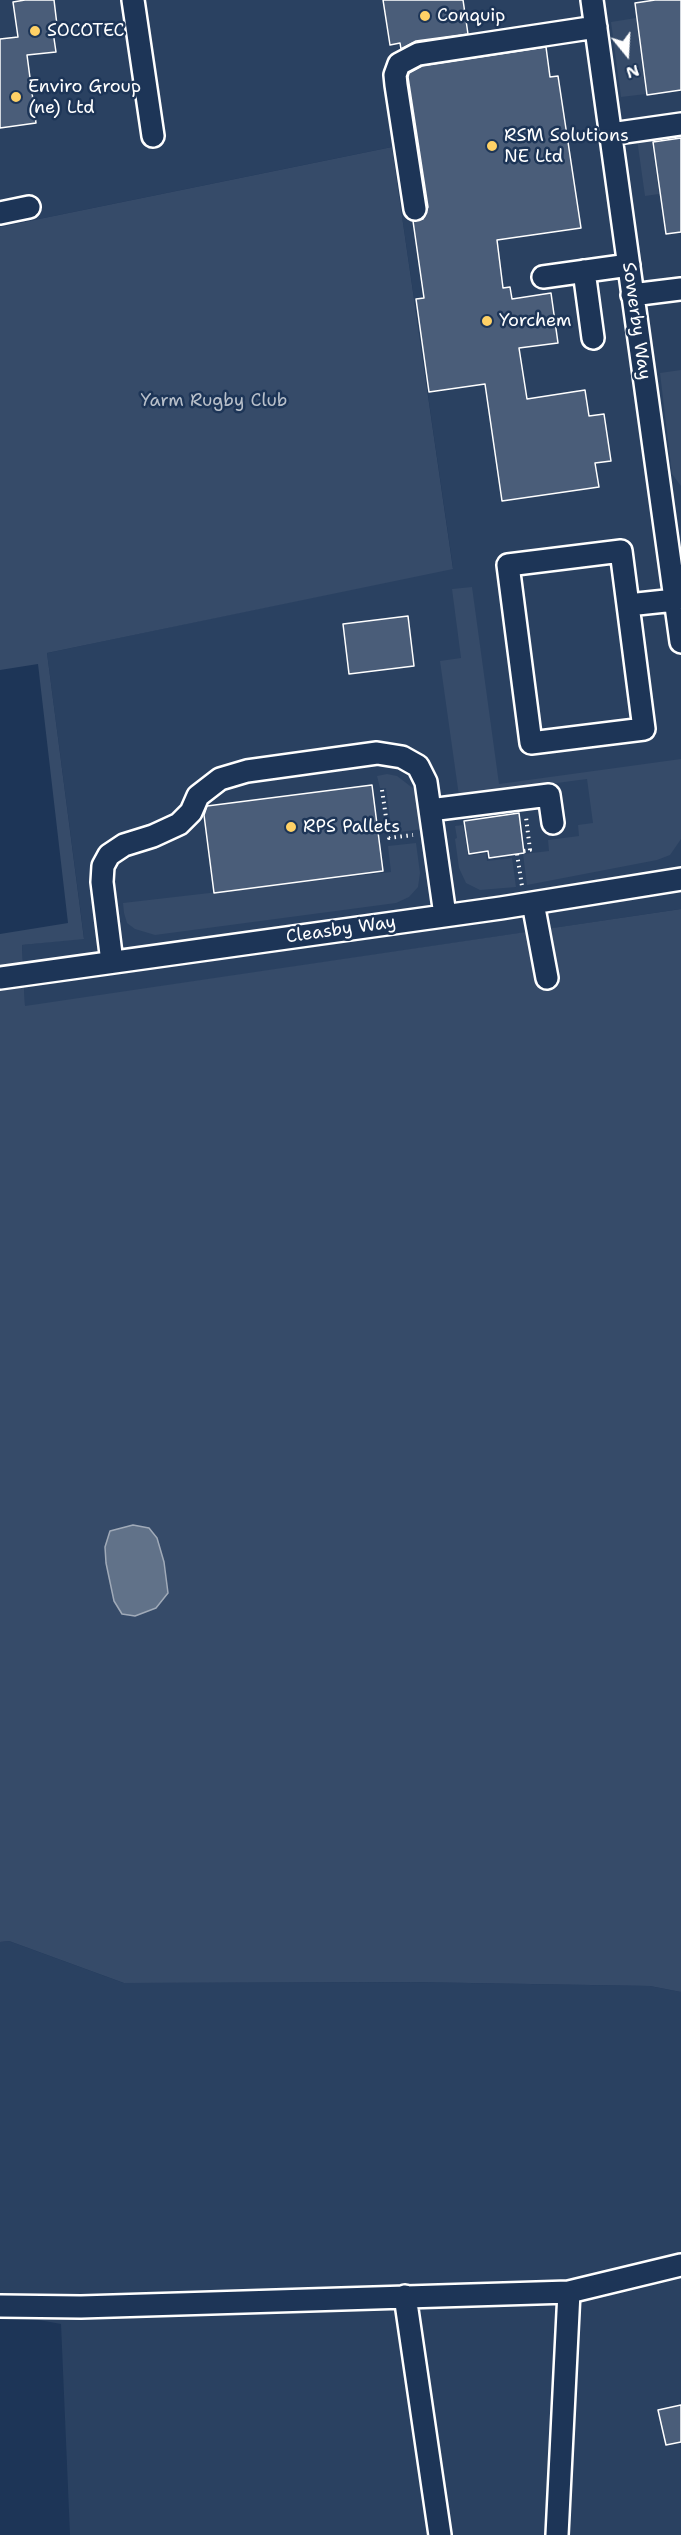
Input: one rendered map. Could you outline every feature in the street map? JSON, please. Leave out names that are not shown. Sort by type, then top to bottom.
[{"type":"street","points":[[133,0],[153,136]]},
{"type":"street","name":"Sowerby Way","points":[[592,0],[632,296],[671,505],[675,600],[681,642]]},
{"type":"street","points":[[415,209],[396,85],[395,75],[399,64],[418,54],[596,27]]},
{"type":"street","points":[[610,134],[681,124]]},
{"type":"street","points":[[0,213],[29,207]]},
{"type":"street","points":[[543,277],[629,265]]},
{"type":"street","points":[[584,271],[593,338]]},
{"type":"street","points":[[632,296],[681,289]]},
{"type":"street","points":[[621,551],[628,605],[644,729],[531,743],[508,565],[621,551]]},
{"type":"street","points":[[628,605],[675,600]]},
{"type":"street","points":[[112,962],[102,882],[106,861],[124,845],[153,836],[179,824],[191,812],[198,796],[220,779],[248,771],[377,753],[402,757],[418,766],[426,782],[446,915]]},
{"type":"street","points":[[430,810],[549,795],[553,823]]},
{"type":"street","name":"Cleasby Way","points":[[0,978],[446,915],[528,897],[681,879]]},
{"type":"street","points":[[528,897],[547,978]]},
{"type":"street","points":[[0,2306],[81,2307],[569,2292],[681,2265]]},
{"type":"street","points":[[557,2535],[569,2292]]},
{"type":"street","points":[[405,2296],[440,2535]]},
{"type":"path","points":[[382,790],[389,838],[433,832]]},
{"type":"path","points":[[517,854],[528,897]]},
{"type":"shaded area","points":[[0,0],[681,0],[681,909],[25,1007],[22,945],[84,938],[47,653],[453,568],[392,147],[0,227]]},
{"type":"shaded area","points":[[133,1525],[149,1528],[157,1538],[164,1562],[168,1593],[156,1608],[135,1616],[122,1614],[114,1601],[105,1547],[110,1531]]},
{"type":"shaded area","points":[[9,1941],[124,1983],[411,1982],[650,1986],[681,1992],[681,2535],[70,2535],[61,2324],[0,2313],[0,1942]]},
{"type":"green space","points":[[636,18],[646,94],[621,97],[611,22]]},
{"type":"green space","points":[[651,137],[659,194],[645,196],[637,139]]},
{"type":"green space","name":"Yarm Rugby Club","points":[[392,147],[453,569],[47,653],[84,939],[22,945],[25,1006],[681,909],[681,1992],[650,1986],[411,1982],[124,1983],[9,1941],[0,1942],[0,934],[68,923],[38,664],[0,670],[0,227]]},
{"type":"green space","points":[[681,370],[681,486],[672,474],[660,373]]},
{"type":"green space","points":[[472,587],[499,784],[681,759],[681,839],[670,855],[657,860],[527,885],[523,854],[549,851],[548,840],[579,836],[578,825],[593,823],[587,779],[459,796],[440,661],[461,658],[452,589]]},
{"type":"green space","points":[[387,774],[397,776],[414,789],[423,829],[392,833],[386,788],[380,788],[377,776]]},
{"type":"green space","points":[[463,825],[468,856],[486,853],[487,861],[512,858],[516,887],[480,890],[466,883],[459,868],[455,839],[457,838],[455,826]]},
{"type":"green space","points":[[416,843],[420,873],[418,887],[409,897],[396,903],[155,935],[135,929],[127,923],[124,913],[123,903],[391,872],[388,846]]},
{"type":"building","points":[[54,0],[57,25],[52,25],[56,52],[27,55],[36,123],[0,128],[0,39],[18,37],[13,2]]},
{"type":"building","name":"Conquip","points":[[383,0],[463,0],[468,34],[416,41],[401,49],[400,43],[390,45]]},
{"type":"building","points":[[681,0],[681,90],[647,95],[635,3]]},
{"type":"building","points":[[546,47],[550,77],[558,76],[581,228],[497,240],[503,288],[510,287],[512,299],[551,293],[558,343],[519,348],[527,399],[585,390],[589,416],[604,414],[611,461],[595,463],[599,487],[502,501],[485,384],[429,392],[416,299],[424,298],[413,221],[423,219],[428,207],[408,77],[409,73],[422,66]]},
{"type":"building","points":[[681,138],[681,232],[666,234],[653,142]]},
{"type":"building","points":[[408,616],[414,666],[349,674],[343,624]]},
{"type":"building","name":"RPS Pallets","points":[[372,785],[383,871],[214,893],[204,815],[207,806]]},
{"type":"building","points":[[519,813],[524,853],[489,858],[488,851],[469,854],[464,821]]},
{"type":"building","points":[[681,2405],[681,2442],[666,2445],[658,2410]]},
{"type":"place","name":"Conquip","points":[[425,16]]},
{"type":"place","name":"SOCOTEC","points":[[35,31]]},
{"type":"place","name":"Enviro Group (ne) Ltd","points":[[16,97]]},
{"type":"place","name":"RSM Solutions NE Ltd","points":[[492,146]]},
{"type":"place","name":"Yorchem","points":[[487,321]]},
{"type":"place","name":"RPS Pallets","points":[[291,827]]}]
